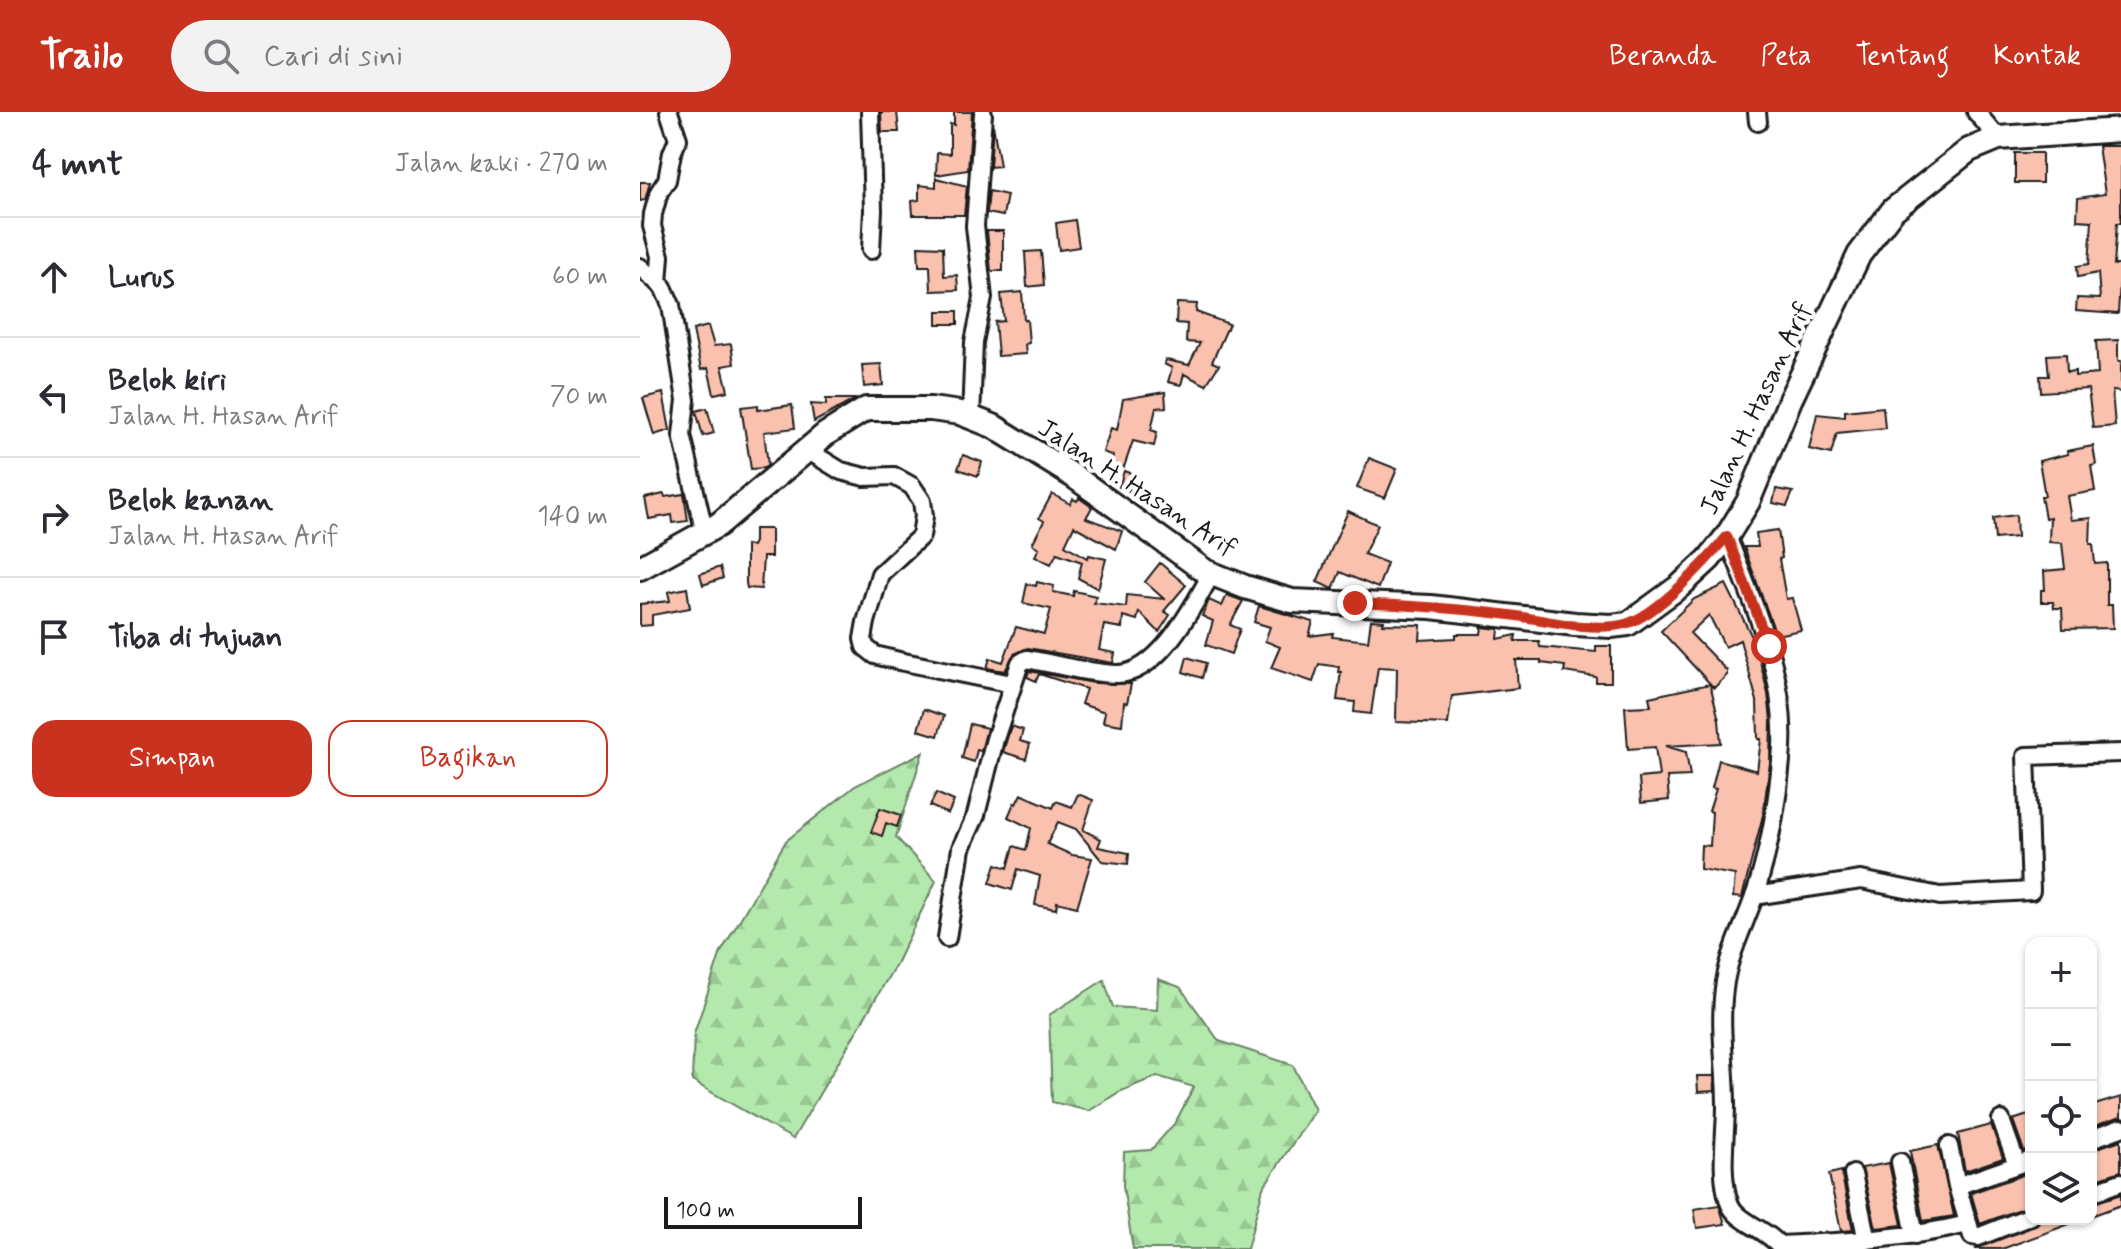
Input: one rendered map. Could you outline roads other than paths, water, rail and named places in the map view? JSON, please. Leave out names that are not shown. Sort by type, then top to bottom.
[{"type":"main road","name":"Jalan H. Hasan Arif","points":[[640,568],[705,534],[826,434],[866,409],[931,409],[993,426],[1072,475],[1212,573],[1292,601],[1431,607],[1611,626],[1636,618],[1690,577],[1727,536],[1748,502],[1790,400],[1859,255],[1893,210],[1969,150],[1998,138],[2121,130]]},
{"type":"street","points":[[658,283],[660,256],[652,226],[653,214],[659,192],[667,180],[678,139],[669,112]]},
{"type":"street","points":[[870,112],[871,250]]},
{"type":"street","points":[[1976,112],[1998,138]]},
{"type":"street","points":[[971,418],[974,342],[983,298],[975,226],[983,114]]},
{"type":"street","points":[[640,267],[658,283],[671,305],[686,400],[682,435],[705,534]]},
{"type":"street","points":[[807,450],[841,471],[865,477],[894,476],[912,486],[922,501],[924,516],[921,536],[880,574],[866,622],[865,647],[875,655],[1012,684]]},
{"type":"street","points":[[1727,536],[1769,646],[1782,737],[1776,806],[1754,896],[1724,988],[1725,1177],[1729,1204],[1739,1217],[1762,1229],[1781,1247],[1867,1241],[1968,1224]]},
{"type":"street","points":[[947,938],[961,848],[976,815],[1017,667],[1027,659],[1108,673],[1127,673],[1171,641],[1212,573]]},
{"type":"street","points":[[1754,896],[1861,880],[1940,896],[2031,891],[2026,756],[2121,753]]},
{"type":"street","points":[[1957,1186],[2024,1162],[2001,1120]]},
{"type":"street","points":[[2097,1137],[2121,1128]]},
{"type":"street","points":[[1949,1146],[1972,1236],[1978,1237],[2025,1218]]},
{"type":"street","points":[[1900,1162],[1915,1235]]},
{"type":"street","points":[[1853,1174],[1867,1241]]},
{"type":"street","points":[[2097,1191],[2121,1182]]}]
